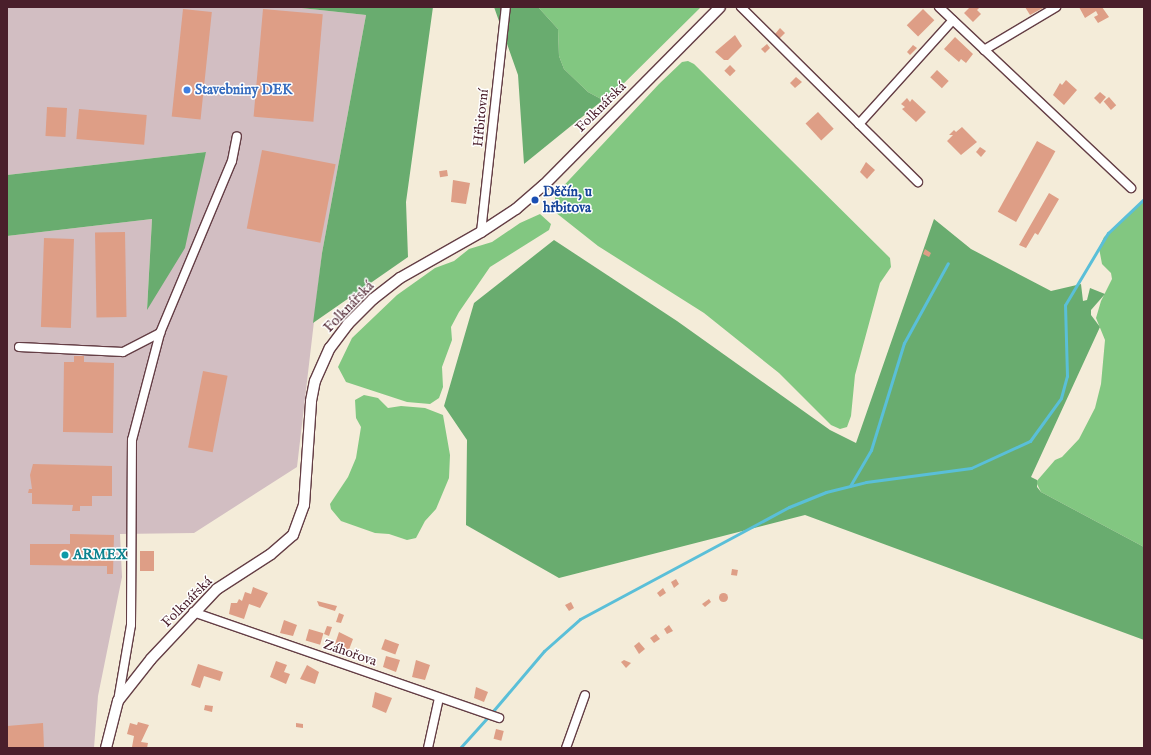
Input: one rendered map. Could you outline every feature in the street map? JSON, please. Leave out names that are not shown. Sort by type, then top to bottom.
[{"type":"street","name":"Hřbitovní","points":[[481,232],[506,7]]},
{"type":"street","name":"Folknářská","points":[[118,701],[193,612],[217,590],[271,554],[293,535],[304,505],[313,391],[323,359],[337,338],[360,311],[400,278],[481,232],[516,209],[544,185],[720,7]]},
{"type":"street","points":[[741,7],[918,182]]},
{"type":"street","points":[[939,7],[1132,188]]},
{"type":"street","points":[[984,50],[1056,7]]},
{"type":"street","points":[[859,124],[953,20]]},
{"type":"street","name":"Folknářská","points":[[106,748],[118,701],[131,625],[132,440],[160,333],[232,161],[237,136]]},
{"type":"street","points":[[19,347],[123,352],[160,333]]},
{"type":"street","name":"Záhořova","points":[[193,612],[499,718]]},
{"type":"street","points":[[566,748],[585,695]]},
{"type":"street","points":[[428,748],[439,698]]},
{"type":"shaded area","name":"ARMEX","points":[[7,7],[292,7],[366,15],[322,253],[297,467],[194,533],[120,534],[122,577],[98,696],[94,748],[7,748],[7,236],[152,219],[147,309],[206,152],[7,175]]},
{"type":"green space","points":[[292,7],[433,7],[406,202],[408,257],[313,323],[322,253],[366,15]]},
{"type":"green space","points":[[494,7],[538,7],[558,29],[559,56],[564,69],[588,92],[603,100],[524,164],[518,75]]},
{"type":"green space","points":[[538,7],[701,7],[610,97],[603,100],[588,92],[564,69],[559,56],[558,29]]},
{"type":"green space","points":[[688,61],[694,64],[890,258],[891,267],[880,283],[855,375],[851,416],[847,427],[840,429],[831,425],[779,373],[704,313],[598,246],[555,212],[555,195],[659,84],[682,62]]},
{"type":"green space","points":[[206,152],[185,248],[147,310],[152,219],[7,236],[7,175]]},
{"type":"green space","points":[[1144,201],[1144,547],[1041,492],[1036,482],[1055,460],[1062,457],[1079,439],[1095,408],[1101,384],[1105,340],[1096,318],[1101,301],[1112,279],[1111,273],[1102,264],[1099,248],[1104,237]]},
{"type":"green space","points":[[540,214],[551,224],[549,230],[490,267],[459,312],[451,327],[452,340],[442,367],[443,387],[439,398],[430,404],[407,402],[346,382],[338,367],[352,338],[397,295],[435,268],[454,261],[469,249],[492,242],[520,223]]},
{"type":"green space","points":[[934,219],[971,249],[1051,291],[1081,284],[1083,301],[1087,300],[1090,288],[1105,294],[1091,310],[1091,315],[1100,327],[1031,477],[1037,480],[1037,487],[1041,492],[1144,547],[1144,640],[805,515],[559,578],[466,525],[467,440],[444,406],[474,303],[554,240],[677,321],[830,430],[856,443]]},
{"type":"green space","points":[[364,395],[378,398],[388,408],[401,406],[425,408],[443,415],[450,455],[449,478],[436,509],[425,521],[416,538],[407,540],[389,534],[375,533],[341,521],[331,509],[330,504],[348,477],[356,458],[361,427],[356,418],[355,400]]},
{"type":"building","points":[[970,7],[980,7],[977,10],[981,14],[973,22],[964,13]]},
{"type":"building","points":[[1025,7],[1042,7],[1043,8],[1030,15]]},
{"type":"building","points":[[1079,7],[1102,7],[1109,17],[1098,23],[1094,17],[1098,15],[1096,11],[1085,18]]},
{"type":"building","points":[[183,9],[212,12],[201,119],[172,116]]},
{"type":"building","points":[[263,9],[323,14],[313,122],[254,117]]},
{"type":"building","points":[[923,9],[934,20],[918,37],[907,25]]},
{"type":"building","points":[[780,28],[785,33],[779,39],[775,34]]},
{"type":"building","points":[[735,35],[742,46],[728,60],[724,60],[715,52]]},
{"type":"building","points":[[955,37],[973,54],[966,63],[961,59],[959,62],[944,49]]},
{"type":"building","points":[[767,44],[770,48],[765,53],[761,49]]},
{"type":"building","points":[[913,45],[917,48],[910,55],[907,52]]},
{"type":"building","points":[[730,65],[736,71],[730,76],[724,71]]},
{"type":"building","points":[[937,70],[949,81],[942,88],[930,77]]},
{"type":"building","points":[[796,77],[802,82],[795,88],[790,83]]},
{"type":"building","points":[[1066,80],[1077,90],[1064,105],[1053,95],[1060,83],[1062,85]]},
{"type":"building","points":[[1100,92],[1106,97],[1100,104],[1094,98]]},
{"type":"building","points":[[1109,97],[1116,105],[1111,110],[1104,102]]},
{"type":"building","points":[[907,98],[910,102],[912,99],[926,112],[916,122],[902,109],[905,107],[901,104]]},
{"type":"building","points":[[47,107],[67,108],[65,137],[45,136]]},
{"type":"building","points":[[79,109],[147,115],[144,145],[76,139]]},
{"type":"building","points":[[818,112],[834,129],[821,140],[806,124]]},
{"type":"building","points":[[962,127],[977,142],[961,155],[947,141],[953,135],[949,135],[954,130],[956,132]]},
{"type":"building","points":[[1037,141],[1055,151],[1016,222],[998,212]]},
{"type":"building","points":[[980,147],[986,151],[981,157],[976,152]]},
{"type":"building","points":[[262,150],[336,164],[320,243],[247,229]]},
{"type":"building","points":[[866,162],[875,170],[867,179],[860,172]]},
{"type":"building","points":[[447,170],[448,176],[440,177],[439,171]]},
{"type":"building","points":[[453,180],[470,183],[466,204],[451,202]]},
{"type":"building","points":[[1049,193],[1059,199],[1038,235],[1035,233],[1026,248],[1019,245]]},
{"type":"building","points":[[125,232],[126,317],[96,318],[95,233]]},
{"type":"building","points":[[44,238],[74,239],[71,328],[41,327]]},
{"type":"building","points":[[925,249],[931,253],[929,257],[923,254]]},
{"type":"building","points":[[74,356],[84,356],[84,362],[114,363],[113,433],[63,432],[64,362],[74,362]]},
{"type":"building","points":[[203,371],[228,376],[213,452],[188,448]]},
{"type":"building","points":[[33,464],[112,466],[112,496],[92,496],[92,506],[80,506],[80,511],[72,511],[73,505],[32,504],[32,493],[28,493],[29,489],[32,489],[30,475]]},
{"type":"building","name":"ARMEX","points":[[70,534],[114,535],[113,574],[107,574],[107,566],[30,565],[30,544],[70,544]]},
{"type":"building","points":[[140,551],[154,551],[154,571],[140,571]]},
{"type":"building","points":[[732,569],[738,570],[737,576],[731,575]]},
{"type":"building","points":[[676,579],[679,584],[674,588],[671,582]]},
{"type":"building","points":[[253,587],[268,593],[260,608],[249,604],[244,619],[229,614],[231,603],[237,603],[239,599],[242,601],[245,592],[251,594]]},
{"type":"building","points":[[663,588],[666,593],[660,597],[657,593]]},
{"type":"building","points":[[723,592],[728,597],[723,602],[718,597]]},
{"type":"building","points":[[709,599],[711,602],[705,607],[702,604]]},
{"type":"building","points":[[317,601],[337,606],[335,611],[319,606]]},
{"type":"building","points":[[571,602],[574,608],[569,611],[565,605]]},
{"type":"building","points":[[339,613],[344,615],[341,623],[336,622]]},
{"type":"building","points":[[284,620],[297,625],[293,636],[280,633]]},
{"type":"building","points":[[669,625],[673,631],[667,634],[664,629]]},
{"type":"building","points":[[327,626],[332,627],[329,636],[324,634]]},
{"type":"building","points":[[309,629],[323,633],[320,645],[306,641]]},
{"type":"building","points":[[339,632],[353,639],[347,655],[333,650]]},
{"type":"building","points":[[656,634],[660,639],[654,643],[650,638]]},
{"type":"building","points":[[385,639],[399,644],[395,654],[381,649]]},
{"type":"building","points":[[639,642],[645,649],[639,654],[634,646]]},
{"type":"building","points":[[386,656],[400,660],[396,672],[383,667]]},
{"type":"building","points":[[416,660],[430,665],[425,680],[412,677]]},
{"type":"building","points":[[624,660],[631,663],[626,668],[621,662]]},
{"type":"building","points":[[276,661],[287,665],[284,672],[290,674],[286,684],[270,677]]},
{"type":"building","points":[[198,664],[223,672],[220,681],[204,676],[200,688],[191,685]]},
{"type":"building","points":[[307,665],[319,672],[315,684],[300,679]]},
{"type":"building","points":[[476,687],[488,692],[484,702],[474,698]]},
{"type":"building","points":[[375,692],[392,698],[386,713],[372,707]]},
{"type":"building","points":[[205,705],[213,706],[212,712],[204,710]]},
{"type":"building","points":[[138,722],[149,725],[141,742],[148,743],[147,748],[132,747],[134,736],[127,734],[130,723],[137,725]]},
{"type":"building","points":[[43,723],[44,748],[7,748],[7,726]]},
{"type":"building","points":[[296,723],[303,724],[303,728],[296,727]]},
{"type":"building","points":[[496,729],[504,731],[501,741],[494,739]]},
{"type":"waterway","points":[[493,711],[544,651],[580,619],[789,507],[826,492],[866,482],[971,468],[1030,441],[1061,398],[1067,376],[1065,305],[1108,233],[1144,199]]},
{"type":"waterway","points":[[850,486],[871,450],[904,343],[948,263]]},
{"type":"waterway","points":[[460,748],[487,718]]},
{"type":"place","name":"Stavebniny DEK","points":[[187,90]]},
{"type":"place","name":"Děčín, u hřbitova","points":[[535,200]]},
{"type":"place","name":"ARMEX","points":[[65,555]]}]
